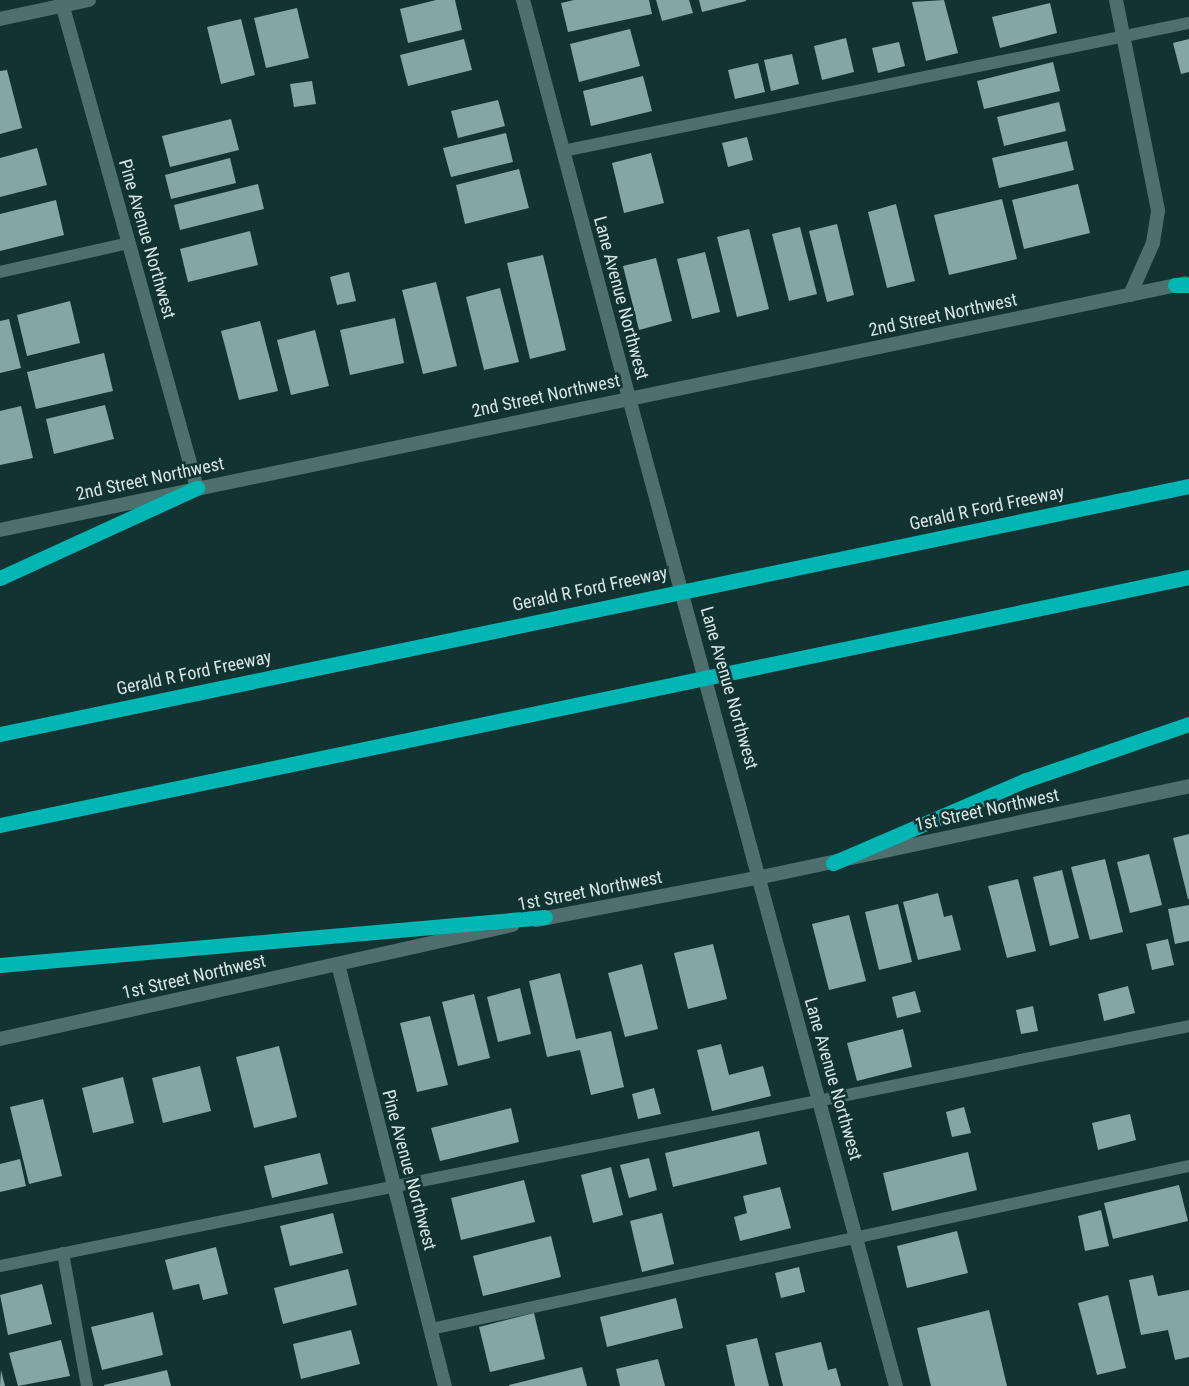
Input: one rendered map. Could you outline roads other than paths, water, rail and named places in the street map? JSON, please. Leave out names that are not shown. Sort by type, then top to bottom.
[{"type":"highway","name":"Gerald R Ford Freeway","points":[[0,734],[609,604],[1189,486]]},
{"type":"highway","points":[[0,578],[197,488]]},
{"type":"highway","points":[[0,826],[628,697],[1189,577]]},
{"type":"highway","points":[[833,863],[1026,780],[1189,724]]},
{"type":"highway","points":[[0,965],[545,918]]},
{"type":"street","points":[[0,19],[62,3],[89,0]]},
{"type":"street","name":"Lane Avenue Northwest","points":[[523,0],[629,398],[762,877],[767,914],[821,1099],[896,1386]]},
{"type":"street","points":[[1116,0],[1158,211],[1153,243],[1130,294]]},
{"type":"street","name":"Pine Avenue Northwest","points":[[62,3],[197,488]]},
{"type":"street","name":"2nd Street Northwest","points":[[0,530],[1184,284]]},
{"type":"street","name":"1st Street Northwest","points":[[0,1039],[545,918],[833,863],[1189,786]]},
{"type":"street","name":"Pine Avenue Northwest","points":[[338,964],[445,1386]]},
{"type":"lane","points":[[563,151],[1189,23]]},
{"type":"lane","points":[[0,272],[129,243]]},
{"type":"lane","points":[[0,1266],[1189,1026]]},
{"type":"lane","points":[[431,1329],[1189,1166]]},
{"type":"lane","points":[[63,1253],[87,1386]]}]
